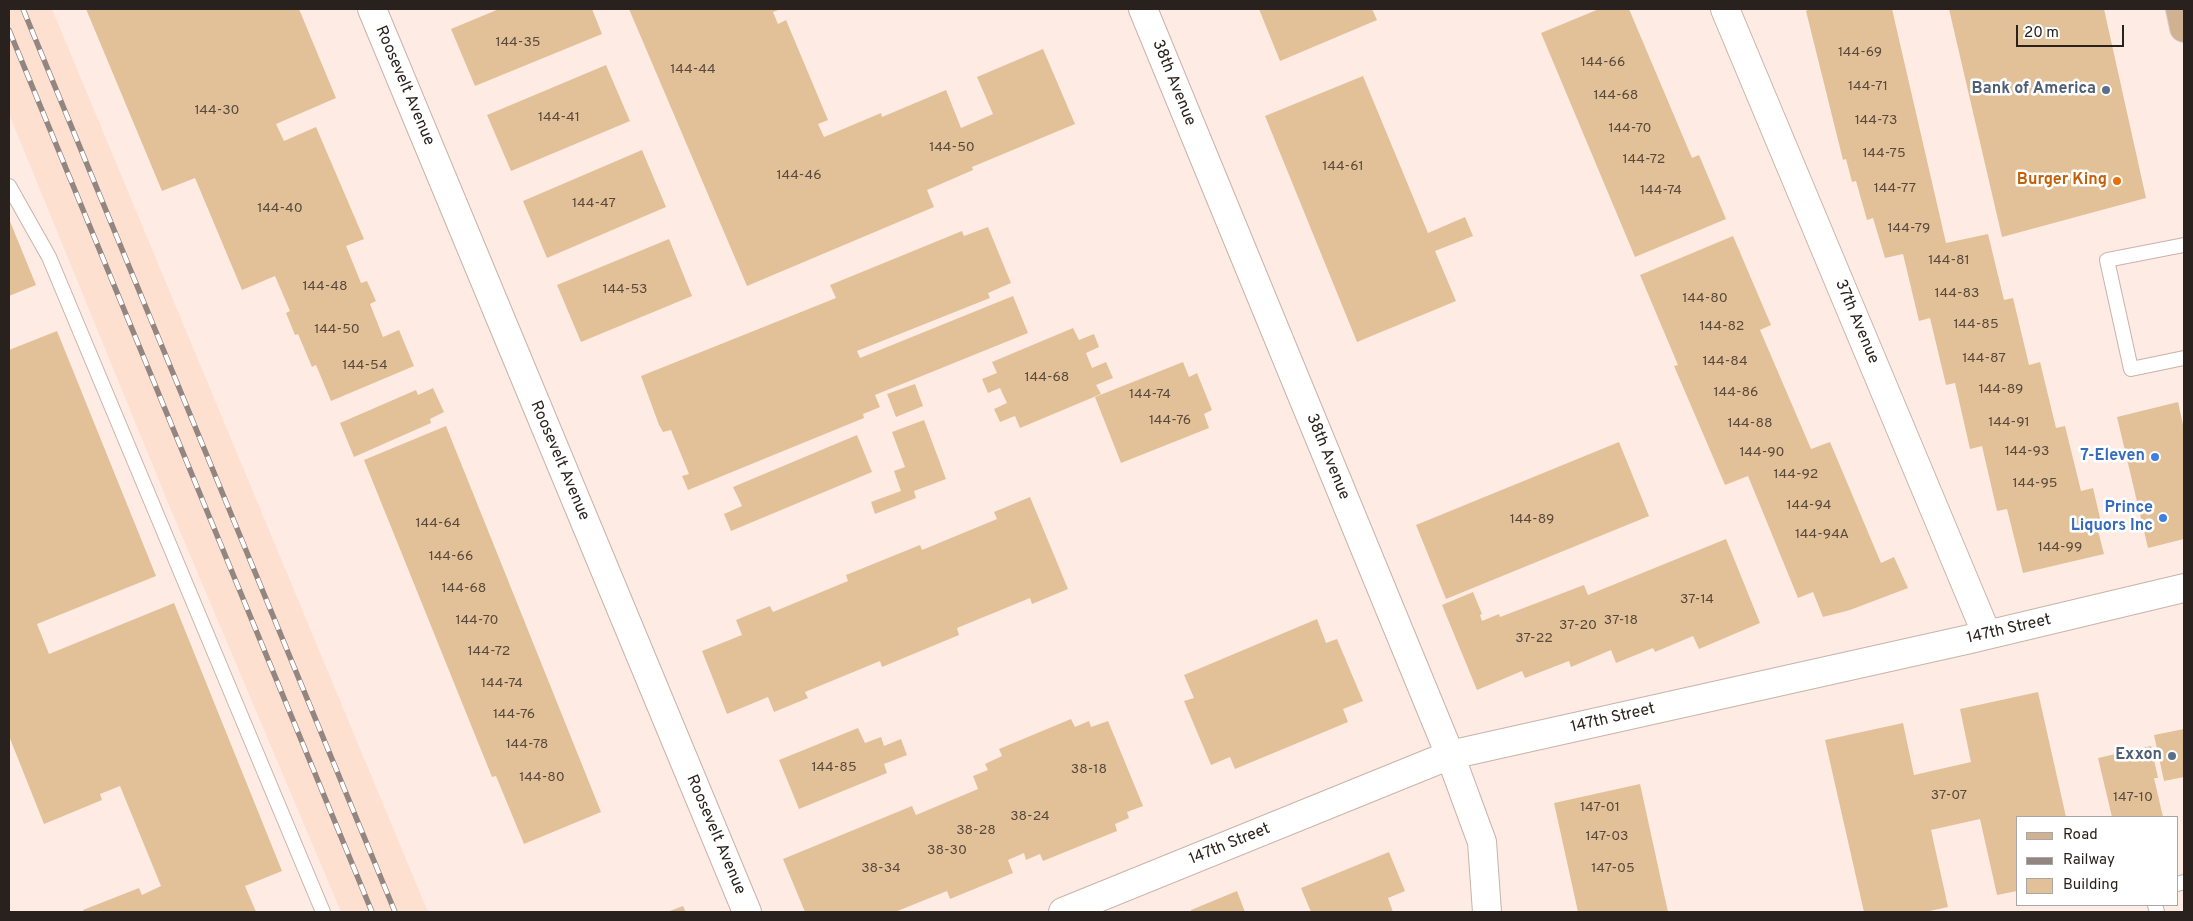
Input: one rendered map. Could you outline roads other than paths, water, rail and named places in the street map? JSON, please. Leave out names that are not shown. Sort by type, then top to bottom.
[{"type":"street","name":"Roosevelt Avenue","points":[[372,9],[747,912]]},
{"type":"street","name":"38th Avenue","points":[[1143,9],[1450,755],[1482,842],[1487,912]]},
{"type":"street","name":"37th Avenue","points":[[1725,9],[1987,635]]},
{"type":"street","name":"147th Street","points":[[1063,912],[1450,755],[1987,635],[2184,588]]},
{"type":"lane","points":[[9,186],[49,257],[323,912]]},
{"type":"lane","points":[[2184,245],[2107,260],[2131,369],[2184,358]]},
{"type":"railway","points":[[23,9],[395,912]]},
{"type":"railway","points":[[9,30],[372,912]]},
{"type":"place","name":"Bank of America","points":[[2106,90]]},
{"type":"place","name":"Burger King","points":[[2117,181]]},
{"type":"place","name":"7-Eleven","points":[[2155,457]]},
{"type":"place","name":"Prince Liquors Inc","points":[[2163,518]]},
{"type":"place","name":"Exxon","points":[[2172,756]]}]
